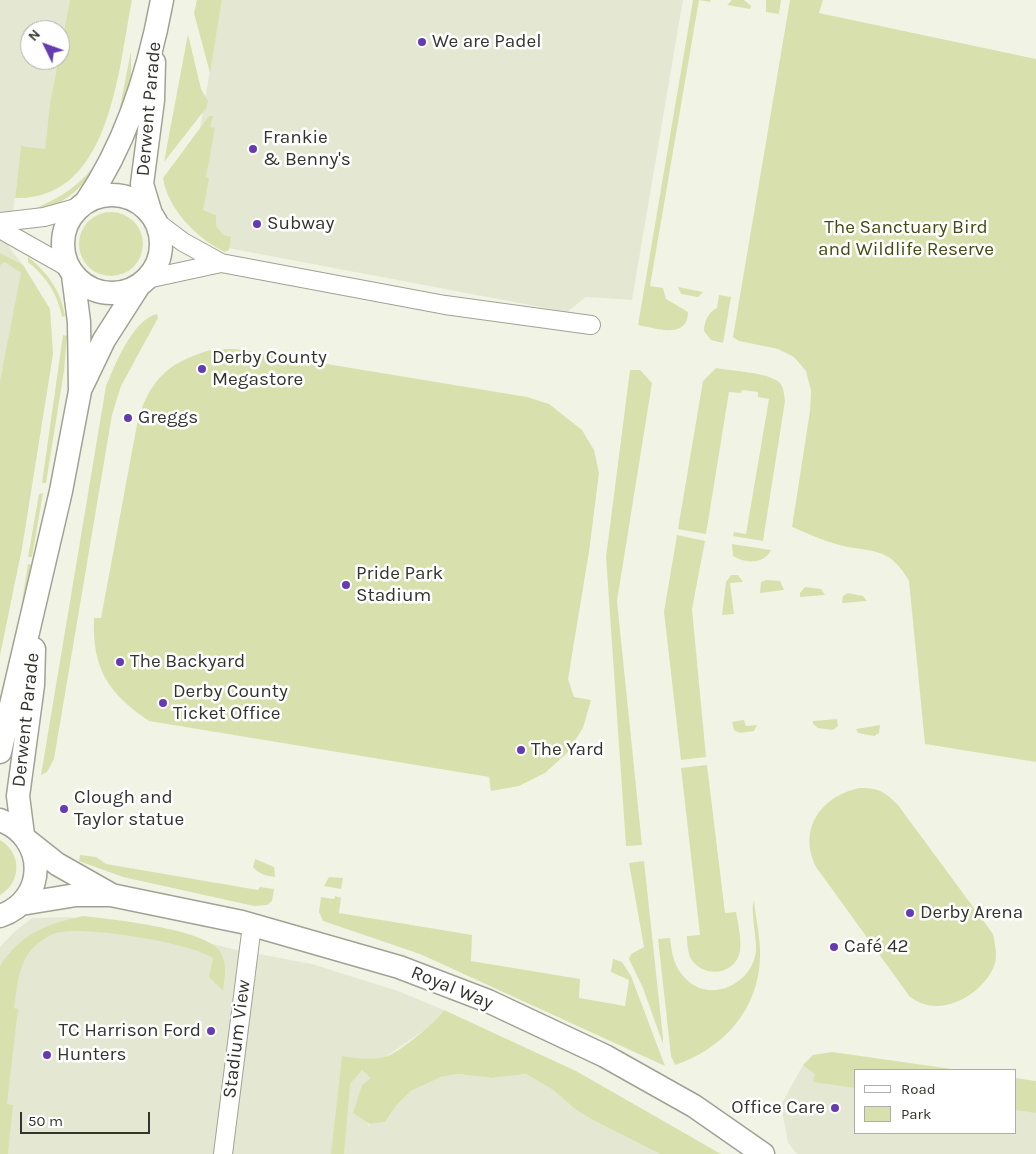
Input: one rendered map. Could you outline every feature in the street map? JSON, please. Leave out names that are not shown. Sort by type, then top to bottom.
[{"type":"street","name":"Derwent Parade","points":[[83,205],[111,163],[123,136],[156,31],[162,0]]},
{"type":"street","name":"Derwent Parade","points":[[153,217],[142,184],[142,168],[153,100],[156,31]]},
{"type":"street","points":[[0,222],[44,217],[83,205],[100,196],[121,196],[141,204],[153,217],[183,242],[222,263],[445,305],[591,325]]},
{"type":"street","points":[[71,272],[63,252],[63,236],[69,220],[83,205]]},
{"type":"street","points":[[142,283],[155,268],[160,255],[160,234],[153,217]]},
{"type":"street","points":[[0,228],[71,272],[86,286],[101,293],[122,293],[142,283],[222,263]]},
{"type":"street","name":"Derwent Parade","points":[[0,752],[36,606],[80,391],[79,322],[71,272]]},
{"type":"street","name":"Derwent Parade","points":[[80,391],[104,340],[142,283]]},
{"type":"street","name":"Derwent Parade","points":[[12,909],[32,887],[36,874],[35,860],[26,838],[18,796],[33,685],[36,606]]},
{"type":"street","name":"Royal Way","points":[[0,820],[13,826],[57,864],[110,895]]},
{"type":"street","name":"Royal Way","points":[[12,909],[68,896],[110,895],[252,925],[398,967],[548,1028],[667,1090],[763,1154]]},
{"type":"street","points":[[0,932],[12,909]]},
{"type":"street","name":"Stadium View","points":[[223,1154],[252,925]]},
{"type":"shaded area","points":[[0,0],[70,0],[66,20],[20,20],[20,70],[56,70],[50,102],[45,150],[21,147],[9,247],[23,265],[50,309],[53,354],[22,548],[0,655]]},
{"type":"shaded area","points":[[222,0],[683,0],[632,300],[586,297],[567,312],[217,246],[184,221]]},
{"type":"shaded area","name":"TC Harrison Ford","points":[[69,917],[156,930],[233,949],[312,964],[398,991],[444,1010],[430,1026],[387,1056],[368,1127],[370,1124],[385,1122],[395,1107],[411,1091],[441,1077],[458,1074],[492,1078],[526,1074],[553,1090],[575,1109],[591,1119],[660,1154],[0,1154],[0,947],[13,933],[32,918]]},
{"type":"shaded area","points":[[813,1055],[854,1070],[854,1134],[1016,1134],[1016,1079],[1036,1082],[1036,1154],[797,1154],[788,1143],[781,1105],[803,1065]]},
{"type":"green space","points":[[70,0],[132,0],[114,94],[104,126],[91,155],[72,178],[47,193],[15,198],[21,146],[45,149],[50,102],[56,70],[70,70],[70,20],[66,20]]},
{"type":"green space","points":[[197,0],[222,0],[210,73],[194,13]]},
{"type":"green space","points":[[693,0],[699,0],[650,286],[663,288],[666,299],[688,312],[687,321],[683,326],[677,329],[661,330],[638,325]]},
{"type":"green space","points":[[732,0],[744,0],[751,6],[750,9],[727,5]]},
{"type":"green space","points":[[766,0],[781,0],[779,14],[766,12]]},
{"type":"green space","name":"The Sanctuary Bird and Wildlife Reserve","points":[[790,0],[823,0],[819,13],[1036,59],[1036,762],[925,744],[909,581],[894,561],[878,552],[830,542],[792,527],[810,411],[811,391],[806,371],[794,357],[778,349],[739,341],[733,337]]},
{"type":"green space","points":[[188,34],[201,89],[208,101],[207,107],[164,162]]},
{"type":"green space","points":[[131,51],[131,77],[121,113],[119,112]]},
{"type":"green space","points":[[209,116],[213,116],[210,127],[215,128],[206,177],[209,178],[203,210],[216,215],[216,226],[223,235],[231,237],[229,250],[225,252],[204,240],[185,222],[171,201],[163,178]]},
{"type":"green space","points":[[102,156],[89,177],[74,192],[57,204],[34,214],[34,209],[72,188]]},
{"type":"green space","points":[[111,212],[129,218],[137,226],[143,244],[137,262],[129,270],[111,276],[93,270],[85,262],[79,244],[85,226],[93,218]]},
{"type":"green space","points":[[0,253],[23,265],[50,309],[53,354],[22,548],[0,655],[0,381],[21,273],[5,262],[0,267]]},
{"type":"green space","points":[[28,257],[42,269],[52,283],[60,298],[65,316],[62,317],[58,301],[50,286],[28,262]]},
{"type":"green space","points":[[678,287],[703,292],[698,297],[681,294]]},
{"type":"green space","points":[[719,295],[731,297],[723,343],[711,340],[704,331],[707,318],[717,308]]},
{"type":"green space","points":[[157,314],[158,318],[121,386],[112,415],[54,759],[47,772],[41,775],[106,386],[125,344],[132,334],[148,318]]},
{"type":"green space","points":[[63,335],[67,336],[64,371],[46,483],[42,483]]},
{"type":"green space","name":"Pride Park Stadium","points":[[214,349],[236,349],[527,397],[549,404],[582,430],[594,450],[599,473],[589,552],[568,679],[574,697],[591,700],[583,728],[567,753],[545,773],[519,786],[491,791],[489,777],[149,721],[135,711],[113,690],[105,678],[96,652],[94,618],[101,618],[138,419],[150,392],[165,372],[186,359]]},
{"type":"green space","points":[[716,368],[766,376],[779,382],[784,391],[785,401],[763,541],[733,536],[734,532],[746,534],[769,399],[758,397],[758,392],[742,390],[741,393],[729,392],[706,534],[678,529],[703,381]]},
{"type":"green space","points":[[630,370],[640,370],[652,383],[617,601],[642,845],[626,846],[606,557]]},
{"type":"green space","points":[[43,493],[32,557],[28,557],[39,494]]},
{"type":"green space","points":[[677,535],[705,541],[692,609],[706,757],[681,760],[664,612]]},
{"type":"green space","points":[[732,544],[771,550],[768,555],[760,560],[749,561],[733,556]]},
{"type":"green space","points":[[28,564],[32,565],[21,608]]},
{"type":"green space","points":[[731,575],[738,575],[743,582],[730,583],[734,614],[722,615],[726,582]]},
{"type":"green space","points":[[767,580],[780,581],[784,590],[760,593],[761,582]]},
{"type":"green space","points":[[805,587],[821,589],[825,595],[800,597],[800,593]]},
{"type":"green space","points":[[848,593],[863,596],[867,601],[842,603],[843,596]]},
{"type":"green space","points":[[837,719],[838,726],[833,730],[818,728],[813,724],[813,721]]},
{"type":"green space","points":[[744,720],[746,726],[757,725],[754,731],[740,733],[734,730],[732,722]]},
{"type":"green space","points":[[880,725],[879,733],[874,736],[858,733],[856,729]]},
{"type":"green space","points":[[707,765],[725,913],[736,912],[740,939],[739,955],[735,962],[730,967],[716,972],[702,969],[696,965],[690,957],[687,939],[687,936],[700,935],[681,768]]},
{"type":"green space","points":[[859,788],[871,788],[881,791],[898,805],[993,934],[996,958],[990,975],[975,991],[956,1002],[934,1006],[910,997],[816,867],[811,853],[810,840],[811,828],[816,817],[833,799],[845,792]]},
{"type":"green space","points":[[0,840],[12,852],[16,868],[12,883],[0,895]]},
{"type":"green space","points":[[80,855],[96,857],[106,864],[258,890],[260,887],[274,889],[272,901],[267,905],[254,906],[123,877],[79,861]]},
{"type":"green space","points":[[255,859],[274,867],[275,877],[263,874],[255,869],[253,867]]},
{"type":"green space","points":[[644,861],[663,1044],[643,988],[629,959],[631,954],[644,947],[629,863]]},
{"type":"green space","points":[[329,877],[343,878],[341,889],[324,886]]},
{"type":"green space","points":[[335,896],[341,898],[339,913],[472,935],[471,961],[580,979],[579,998],[625,1006],[629,980],[611,972],[613,959],[622,962],[631,976],[665,1066],[420,954],[323,921],[319,912],[321,897],[334,899]]},
{"type":"green space","points":[[754,901],[760,959],[758,978],[753,995],[735,1025],[722,1038],[708,1049],[675,1065],[671,1056],[658,939],[670,938],[676,966],[687,980],[697,987],[708,990],[730,986],[748,972],[753,961],[756,950]]},
{"type":"green space","points":[[83,916],[156,926],[195,936],[210,943],[219,950],[224,960],[223,991],[209,977],[213,958],[182,946],[136,937],[70,931],[56,933],[38,943],[26,958],[18,982],[14,1008],[18,1009],[7,1104],[13,1105],[8,1154],[0,1154],[0,966],[17,945],[26,938],[46,927]]},
{"type":"green space","points":[[444,1010],[576,1071],[721,1154],[660,1154],[591,1119],[575,1109],[553,1090],[526,1074],[492,1078],[458,1074],[441,1077],[411,1091],[395,1107],[385,1122],[370,1124],[353,1113],[362,1085],[371,1078],[362,1070],[350,1084],[344,1154],[331,1154],[342,1056],[371,1059],[388,1056],[418,1035]]},
{"type":"green space","points":[[832,1052],[952,1069],[854,1069],[854,1088],[813,1082],[815,1074],[803,1065],[813,1055]]},
{"type":"green space","points":[[1016,1078],[1036,1081],[1036,1113],[1016,1110]]},
{"type":"place","name":"We are Padel","points":[[422,42]]},
{"type":"place","name":"Frankie & Benny's","points":[[253,149]]},
{"type":"place","name":"Subway","points":[[257,224]]},
{"type":"place","name":"Derby County Megastore","points":[[202,369]]},
{"type":"place","name":"Greggs","points":[[128,418]]},
{"type":"place","name":"Pride Park Stadium","points":[[346,585]]},
{"type":"place","name":"The Backyard","points":[[120,662]]},
{"type":"place","name":"Derby County Ticket Office","points":[[163,703]]},
{"type":"place","name":"The Yard","points":[[521,750]]},
{"type":"place","name":"Clough and Taylor statue","points":[[64,809]]},
{"type":"place","name":"Derby Arena","points":[[910,913]]},
{"type":"place","name":"Café 42","points":[[834,947]]},
{"type":"place","name":"TC Harrison Ford","points":[[211,1031]]},
{"type":"place","name":"Hunters","points":[[47,1055]]},
{"type":"place","name":"Office Care","points":[[835,1108]]}]
